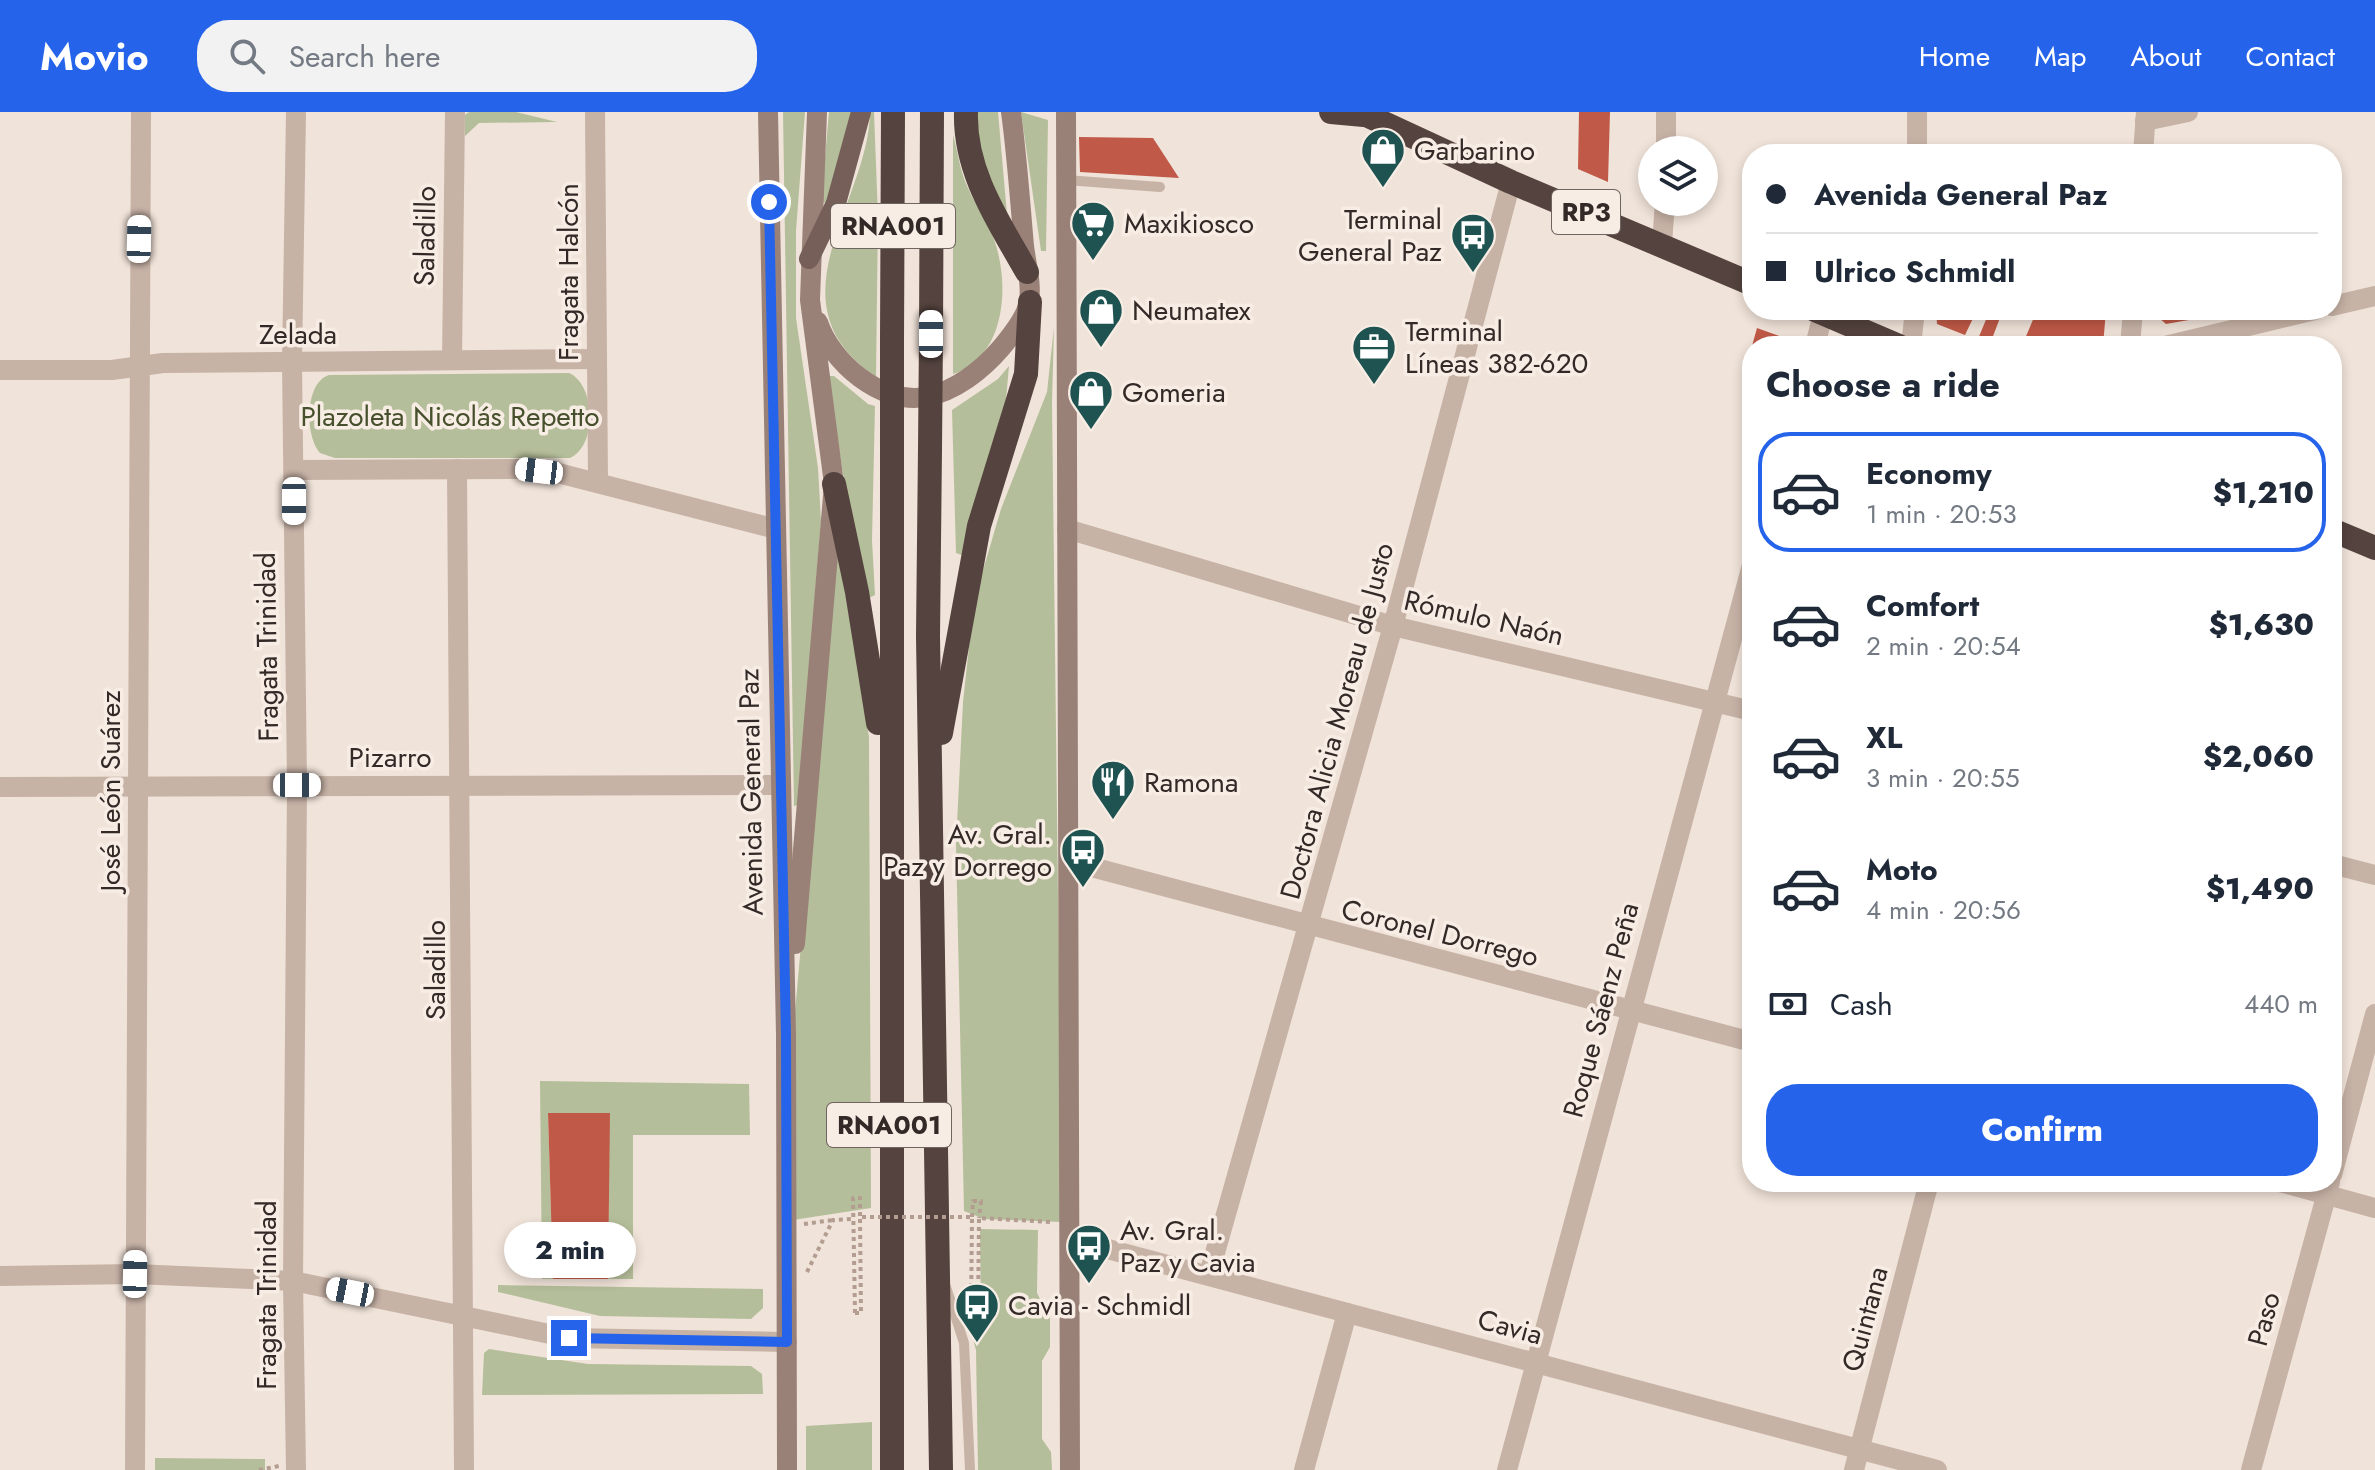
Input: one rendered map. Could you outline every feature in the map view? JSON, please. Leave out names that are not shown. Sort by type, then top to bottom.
[{"type":"highway","name":"RNA001","points":[[892,1470],[889,780],[893,112]]},
{"type":"highway","name":"RNA001","points":[[932,112],[930,795],[941,1470]]},
{"type":"highway","points":[[966,112],[969,154],[981,186],[1027,272]]},
{"type":"highway","name":"RP3","points":[[1331,112],[1363,113],[1511,182],[1742,280]]},
{"type":"highway","points":[[930,795],[976,540],[1026,374],[1030,302]]},
{"type":"highway","points":[[1845,320],[1878,336]]},
{"type":"highway","points":[[834,484],[857,592],[889,780]]},
{"type":"highway","points":[[2342,534],[2375,548]]},
{"type":"main road","points":[[809,259],[836,203],[861,112]]},
{"type":"street","name":"José León Suárez","points":[[135,1470],[139,786],[137,366],[141,112]]},
{"type":"street","name":"Fragata Trinidad","points":[[296,112],[292,362],[297,785],[293,1281],[296,1470]]},
{"type":"street","name":"Saladillo","points":[[452,360],[455,112]]},
{"type":"street","name":"Fragata Halcón","points":[[595,112],[598,480]]},
{"type":"street","name":"Avenida General Paz","points":[[768,112],[786,1035],[787,1470]]},
{"type":"street","points":[[786,1035],[834,484],[810,300],[809,259],[817,112]]},
{"type":"street","points":[[1066,112],[1070,1470]]},
{"type":"street","points":[[1666,112],[1666,136]]},
{"type":"street","points":[[1917,112],[1917,144]]},
{"type":"street","points":[[2144,144],[2146,117],[2188,112]]},
{"type":"street","points":[[810,300],[823,339],[833,353],[878,388],[907,397],[925,397],[970,377],[1010,337],[1030,302],[1012,120]]},
{"type":"street","name":"Doctora Alicia Moreau de Justo","points":[[1209,1274],[1393,626],[1511,182]]},
{"type":"street","points":[[1662,244],[1664,216]]},
{"type":"street","points":[[2342,304],[2375,296]]},
{"type":"street","points":[[2207,336],[2273,320]]},
{"type":"street","name":"Zelada","points":[[0,370],[112,370],[137,366],[292,362],[597,359]]},
{"type":"street","name":"Saladillo","points":[[457,469],[462,785],[464,1470]]},
{"type":"street","points":[[294,470],[521,469],[598,480],[776,529]]},
{"type":"street","name":"Rómulo Naón","points":[[1067,529],[1393,626],[1742,708]]},
{"type":"street","name":"Roque Sáenz Peña","points":[[1507,1470],[1742,600]]},
{"type":"street","name":"Pizarro","points":[[0,787],[780,785]]},
{"type":"street","name":"Coronel Dorrego","points":[[1069,861],[1309,928],[1742,1039]]},
{"type":"street","points":[[2342,867],[2375,875]]},
{"type":"street","name":"Paso","points":[[2342,1139],[2375,1014]]},
{"type":"street","points":[[2342,1190],[2375,1208]]},
{"type":"street","name":"Quintana","points":[[1854,1470],[1926,1192]]},
{"type":"street","name":"Paso","points":[[2251,1470],[2328,1192]]},
{"type":"street","name":"Cavia","points":[[1069,1231],[1347,1313],[1937,1470]]},
{"type":"street","points":[[0,1276],[135,1274],[293,1281],[569,1338],[787,1342]]},
{"type":"street","points":[[1304,1470],[1347,1313]]},
{"type":"lane","points":[[1066,180],[1160,187]]},
{"type":"lane","points":[[940,1266],[964,1343],[970,1470]]},
{"type":"path","points":[[853,1198],[860,1198],[861,1313],[855,1313],[853,1219],[853,1198]]},
{"type":"path","points":[[973,1201],[981,1201],[979,1218],[978,1311],[971,1311],[973,1201]]},
{"type":"path","points":[[860,1215],[972,1215]]},
{"type":"path","points":[[979,1218],[1069,1231]]},
{"type":"path","points":[[804,1237],[804,1223],[853,1219]]},
{"type":"path","points":[[804,1264],[804,1278],[833,1220]]},
{"type":"green space","points":[[469,112],[516,112],[557,122],[479,123],[465,136],[465,115]]},
{"type":"green space","points":[[783,112],[805,112],[796,231],[796,318],[818,468],[821,521],[798,805],[794,806]]},
{"type":"green space","points":[[829,112],[852,112],[827,203],[821,202]]},
{"type":"green space","points":[[870,112],[874,112],[878,217],[876,377],[844,348],[829,317],[825,284],[831,250],[865,146]]},
{"type":"green space","points":[[975,112],[998,112],[1008,226],[977,154]]},
{"type":"green space","points":[[1021,112],[1048,120],[1046,251],[1041,251]]},
{"type":"green space","points":[[953,135],[965,182],[999,255],[1002,296],[994,335],[984,352],[971,365],[953,374]]},
{"type":"green space","points":[[1054,327],[1052,403],[1062,1222],[984,1219],[964,1211],[956,844],[963,702],[974,601],[1001,509],[1047,392]]},
{"type":"green space","points":[[1009,366],[1006,399],[962,555],[956,553],[952,410],[998,379]]},
{"type":"green space","name":"Plazoleta Nicolás Repetto","points":[[569,373],[584,390],[590,416],[585,441],[570,458],[335,458],[320,453],[312,435],[311,399],[321,380],[329,375]]},
{"type":"green space","points":[[827,376],[834,376],[868,404],[875,406],[872,540],[875,595],[869,598],[846,492]]},
{"type":"green space","points":[[837,538],[869,737],[871,1208],[793,1220],[793,1035]]},
{"type":"green space","points":[[540,1081],[749,1084],[750,1135],[633,1135],[633,1279],[608,1279],[609,1114],[548,1113],[553,1279],[542,1279]]},
{"type":"green space","points":[[980,1229],[1038,1230],[1037,1293],[1050,1318],[1050,1347],[1042,1361],[1042,1439],[1051,1452],[1052,1470],[978,1470],[976,1350],[967,1318],[981,1318]]},
{"type":"green space","points":[[498,1285],[763,1289],[763,1308],[751,1319],[600,1316],[498,1292]]},
{"type":"green space","points":[[489,1349],[588,1364],[751,1366],[762,1374],[763,1394],[482,1395],[484,1353]]},
{"type":"green space","points":[[872,1422],[872,1470],[806,1470],[806,1426]]},
{"type":"green space","points":[[155,1458],[265,1459],[265,1470],[155,1470]]},
{"type":"building","points":[[1579,112],[1610,112],[1608,182],[1578,169]]},
{"type":"building","points":[[1079,137],[1153,138],[1179,178],[1080,172]]},
{"type":"building","points":[[1937,320],[1972,320],[1965,335],[1937,324]]},
{"type":"building","points":[[1986,320],[1999,320],[1993,336],[1979,336]]},
{"type":"building","points":[[2033,320],[2105,320],[2104,336],[2026,336]]},
{"type":"building","points":[[2161,320],[2189,320],[2166,324]]},
{"type":"building","points":[[1757,328],[1779,336],[1755,336]]},
{"type":"building","points":[[548,1113],[610,1113],[608,1279],[553,1279]]},
{"type":"place","name":"Garbarino","points":[[1383,189]]},
{"type":"place","name":"Maxikiosco","points":[[1093,262]]},
{"type":"place","name":"Terminal General Paz","points":[[1473,274]]},
{"type":"place","name":"Neumatex","points":[[1101,349]]},
{"type":"place","name":"Terminal Líneas 382-620","points":[[1374,386]]},
{"type":"place","name":"Gomeria","points":[[1091,431]]},
{"type":"place","name":"Ramona","points":[[1113,821]]},
{"type":"place","name":"Av. Gral. Paz y Dorrego","points":[[1083,889]]},
{"type":"place","name":"Av. Gral. Paz y Cavia","points":[[1089,1285]]},
{"type":"place","name":"Cavia - Schmidl","points":[[977,1344]]},
{"type":"route","points":[[569,1338],[787,1342],[786,1035],[769,202]]}]
